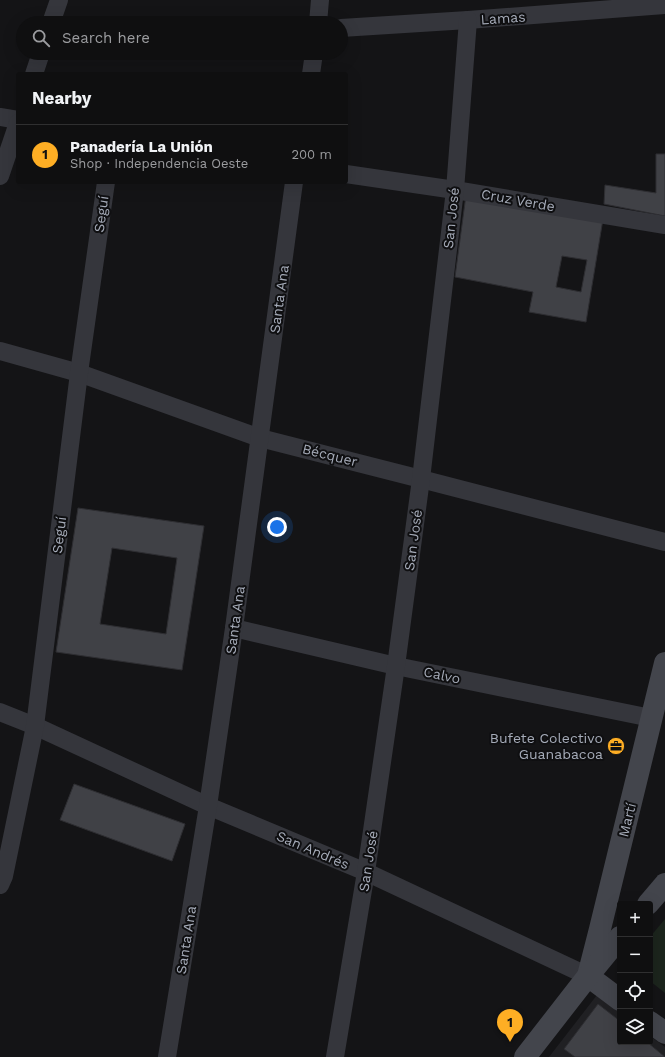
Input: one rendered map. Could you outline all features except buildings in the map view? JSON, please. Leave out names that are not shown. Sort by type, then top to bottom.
[{"type":"main road","name":"Martí","points":[[588,976],[665,663]]},
{"type":"main road","points":[[651,901],[665,884]]},
{"type":"main road","points":[[525,1057],[617,941]]},
{"type":"main road","name":"San Andrés","points":[[588,976],[617,998]]},
{"type":"main road","points":[[653,1024],[665,1033]]},
{"type":"street","points":[[53,16],[59,0]]},
{"type":"street","points":[[319,16],[320,0]]},
{"type":"street","name":"Lamas","points":[[348,28],[665,5]]},
{"type":"street","name":"San José","points":[[335,1057],[366,872],[421,479],[455,190],[468,20]]},
{"type":"street","points":[[35,72],[39,60]]},
{"type":"street","points":[[311,72],[313,60]]},
{"type":"street","points":[[0,117],[16,120]]},
{"type":"street","points":[[0,176],[16,129]]},
{"type":"street","name":"Cruz Verde","points":[[348,174],[455,190],[665,225]]},
{"type":"street","name":"Seguí","points":[[0,885],[4,876],[35,726],[79,373],[106,184]]},
{"type":"street","name":"Santa Ana","points":[[167,1057],[208,806],[234,628],[294,184]]},
{"type":"street","name":"Bécquer","points":[[0,351],[79,373],[260,438],[665,542]]},
{"type":"street","name":"Calvo","points":[[234,628],[396,666],[651,718]]},
{"type":"street","name":"San Andrés","points":[[0,712],[35,726],[208,806],[366,872],[588,976]]},
{"type":"shaded area","points":[[665,919],[665,993],[653,983],[653,933]]},
{"type":"shaded area","points":[[597,995],[617,1011],[617,1045],[653,1045],[653,1038],[665,1047],[665,1057],[549,1057]]},
{"type":"place","name":"Bufete Colectivo Guanabacoa","points":[[616,746]]},
{"type":"place","name":"Panadería La Unión","points":[[510,1042]]}]
